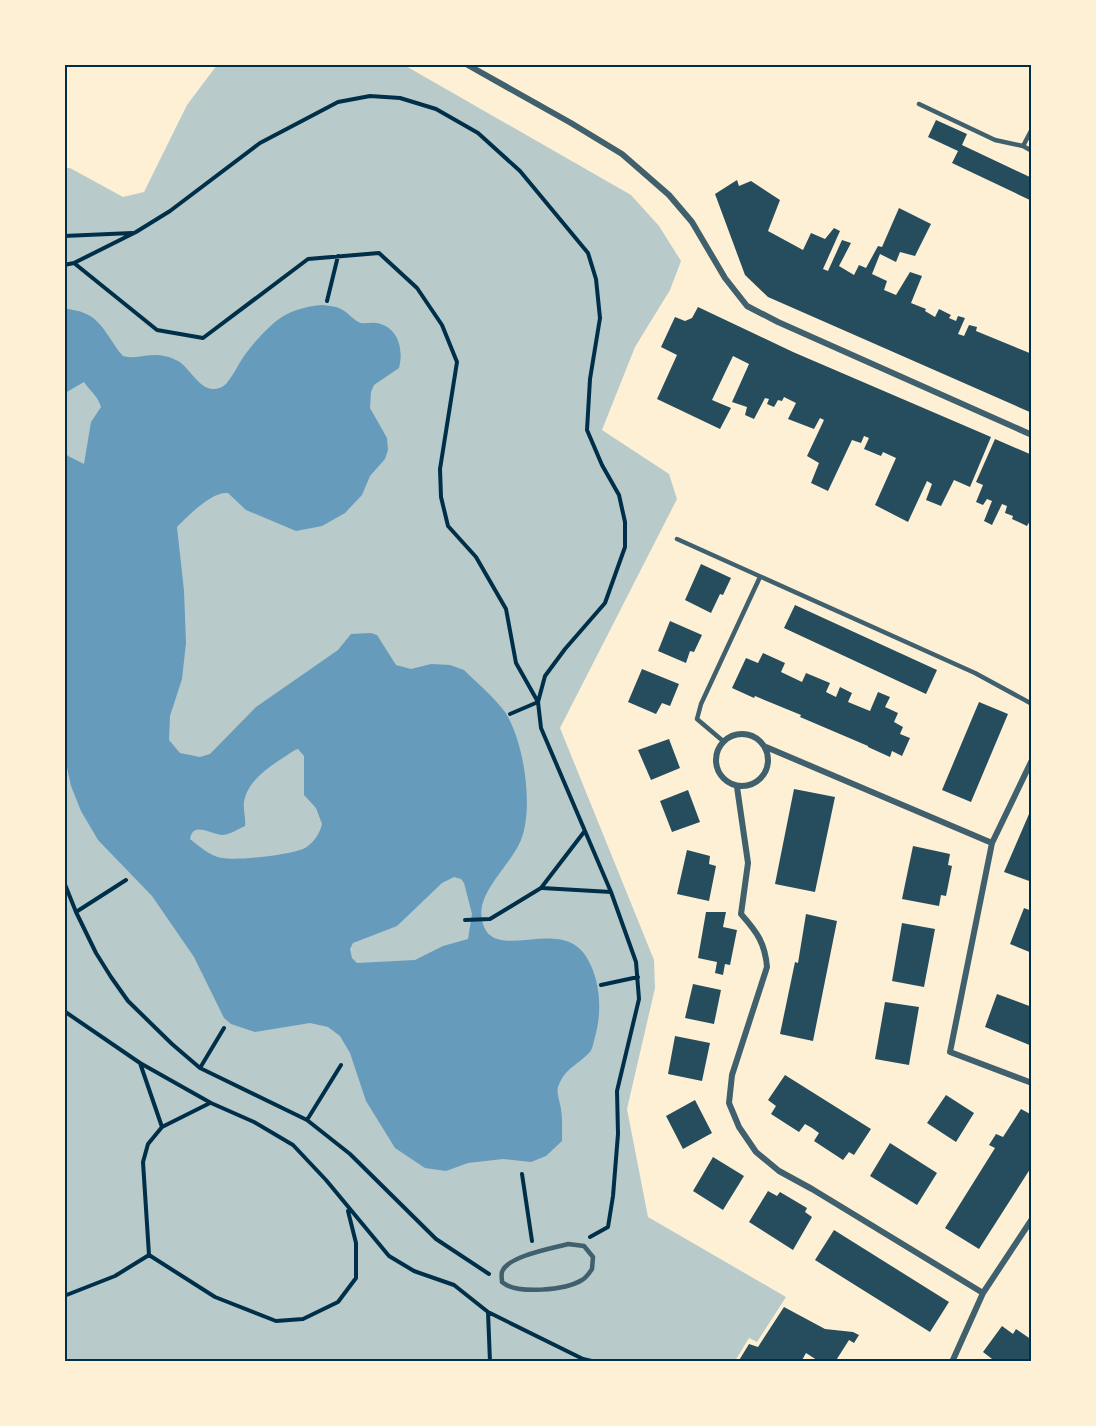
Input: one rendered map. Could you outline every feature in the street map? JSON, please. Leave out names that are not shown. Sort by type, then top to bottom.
[{"type":"street","points":[[466,64],[622,153],[669,195],[692,222],[725,278],[747,306],[1032,435]]},
{"type":"street","points":[[766,747],[769,764],[764,776],[753,785],[737,787],[727,782],[717,771],[716,752],[723,741],[739,733],[756,737],[766,747],[992,843]]},
{"type":"street","points":[[1032,760],[992,843],[950,1052],[1032,1083]]},
{"type":"street","points":[[737,787],[748,862],[741,914],[756,930],[766,950],[767,967],[732,1075],[729,1103],[739,1127],[756,1152],[779,1172],[812,1189],[983,1293]]},
{"type":"street","points":[[952,1362],[983,1293],[1032,1219]]},
{"type":"lane","points":[[919,104],[995,140],[1023,146],[1032,151]]},
{"type":"lane","points":[[1023,146],[1032,129]]},
{"type":"lane","points":[[677,539],[975,673],[1032,705]]},
{"type":"lane","points":[[723,741],[697,719],[701,704],[760,577]]},
{"type":"lane","points":[[568,1244],[584,1246],[592,1257],[592,1269],[582,1280],[556,1288],[525,1290],[508,1287],[502,1282],[502,1272],[507,1265],[534,1252],[568,1244]]},
{"type":"path","points":[[64,265],[74,263],[136,232],[170,211],[260,143],[338,102],[370,96],[400,98],[436,108],[478,133],[520,171],[588,253],[596,279],[600,318],[590,379],[587,430],[602,465],[619,495],[626,522],[625,547],[604,603],[545,676],[538,702],[541,728],[629,940],[638,977],[639,999],[617,1090],[618,1134],[608,1227],[589,1237],[584,1246]]},
{"type":"path","points":[[64,236],[136,232]]},
{"type":"path","points":[[74,263],[157,330],[203,338],[308,260],[379,253],[417,288],[442,325],[457,362],[440,469],[441,497],[448,526],[476,557],[506,609],[516,663],[538,702]]},
{"type":"path","points":[[327,301],[338,256]]},
{"type":"path","points":[[510,714],[538,702]]},
{"type":"path","points":[[465,920],[490,919],[541,888],[585,831]]},
{"type":"path","points":[[76,912],[126,880]]},
{"type":"path","points":[[64,882],[96,953],[128,1001],[172,1044],[200,1068],[307,1120],[350,1154],[436,1239],[502,1282]]},
{"type":"path","points":[[541,888],[611,892]]},
{"type":"path","points":[[601,985],[638,977]]},
{"type":"path","points":[[64,1011],[140,1063],[211,1103],[254,1122],[293,1145],[326,1180],[389,1256],[414,1271],[454,1285],[488,1312],[584,1360],[596,1362]]},
{"type":"path","points":[[200,1068],[224,1028]]},
{"type":"path","points":[[140,1063],[162,1127]]},
{"type":"path","points":[[307,1120],[341,1065]]},
{"type":"path","points":[[211,1103],[162,1127],[148,1144],[143,1162],[149,1255],[172,1272],[215,1297],[276,1321],[303,1319],[338,1302],[356,1278],[356,1243],[348,1208]]},
{"type":"path","points":[[522,1174],[534,1252]]},
{"type":"path","points":[[64,1296],[115,1276],[149,1255]]},
{"type":"path","points":[[488,1312],[490,1362]]},
{"type":"shaded area","points":[[217,65],[404,65],[631,195],[659,226],[681,261],[670,290],[635,347],[602,430],[669,474],[677,499],[560,728],[654,960],[655,988],[627,1109],[648,1217],[786,1297],[757,1342],[749,1338],[735,1361],[65,1361],[65,168],[70,168],[123,197],[144,192],[187,105]]},
{"type":"water","points":[[323,305],[339,308],[361,323],[384,325],[398,340],[401,353],[399,368],[374,385],[371,392],[370,408],[387,438],[388,450],[385,459],[370,476],[362,495],[345,513],[322,526],[296,531],[246,510],[228,493],[222,493],[194,510],[177,527],[184,591],[186,643],[182,679],[170,716],[169,740],[180,753],[200,757],[210,754],[256,707],[338,650],[351,634],[377,635],[396,665],[411,669],[431,664],[450,665],[464,670],[501,706],[512,725],[522,757],[527,811],[521,840],[484,899],[482,920],[488,933],[499,939],[561,940],[575,945],[592,967],[599,997],[599,1017],[592,1048],[567,1072],[558,1087],[562,1115],[562,1141],[546,1156],[531,1162],[503,1159],[468,1163],[446,1171],[425,1168],[395,1148],[366,1101],[350,1053],[340,1036],[328,1027],[310,1023],[255,1032],[231,1024],[224,1018],[194,957],[152,896],[98,840],[81,811],[71,786],[65,758],[64,613],[67,576],[64,549],[64,451],[68,456],[84,464],[91,422],[101,407],[84,382],[65,393],[65,308],[91,316],[123,356],[162,355],[169,357],[182,364],[203,385],[213,389],[226,384],[251,347],[280,318],[304,308]],"holes":[[[298,749],[304,756],[304,795],[316,808],[322,824],[309,845],[303,849],[286,853],[230,859],[213,855],[190,839],[192,834],[198,830],[222,835],[245,826],[244,802],[251,785],[272,766]],[[454,877],[461,879],[464,883],[472,914],[468,939],[443,946],[415,960],[357,963],[352,958],[350,949],[353,943],[397,926],[442,883]]]},
{"type":"building","points":[[936,120],[967,134],[962,145],[1032,178],[1032,201],[952,163],[958,151],[928,137]]},
{"type":"building","points":[[737,180],[739,186],[751,181],[780,200],[768,231],[803,250],[811,233],[825,239],[834,228],[840,231],[823,269],[828,271],[842,240],[851,243],[839,266],[854,275],[859,265],[866,268],[878,246],[882,247],[899,208],[931,224],[915,256],[900,252],[896,262],[880,254],[872,274],[887,281],[884,290],[896,295],[910,272],[922,276],[911,303],[926,309],[925,311],[935,317],[939,309],[951,315],[949,318],[956,321],[958,316],[965,318],[958,334],[964,336],[969,325],[977,327],[976,331],[1032,354],[1032,413],[768,297],[745,275],[715,194]]},
{"type":"building","points":[[698,307],[793,352],[991,437],[970,487],[954,480],[941,506],[926,500],[932,484],[927,481],[908,522],[875,505],[896,458],[883,452],[881,456],[864,449],[869,438],[864,436],[861,443],[852,440],[828,491],[811,483],[819,463],[807,456],[824,420],[820,418],[814,429],[788,419],[796,403],[784,397],[782,401],[778,400],[774,407],[767,404],[769,399],[765,398],[754,419],[745,415],[747,407],[732,402],[749,364],[733,356],[712,400],[731,408],[720,429],[657,399],[677,355],[661,347],[675,317],[685,321],[692,318]]},
{"type":"building","points":[[995,439],[1032,455],[1032,517],[1027,526],[1005,513],[1007,506],[1002,504],[992,525],[984,521],[992,501],[987,499],[983,505],[976,502],[983,485],[976,482]]},
{"type":"building","points":[[701,564],[731,578],[711,613],[685,600]]},
{"type":"building","points":[[795,605],[937,670],[926,694],[784,628]]},
{"type":"building","points":[[670,621],[702,635],[694,652],[690,651],[686,663],[658,651]]},
{"type":"building","points":[[763,653],[785,663],[781,672],[802,682],[806,673],[830,683],[826,692],[836,697],[840,687],[852,693],[848,702],[870,711],[878,692],[890,697],[885,707],[898,713],[894,722],[903,727],[900,734],[910,738],[902,756],[892,751],[890,757],[800,717],[801,715],[732,688],[746,658],[758,663]]},
{"type":"building","points":[[642,669],[679,684],[670,706],[662,703],[656,714],[628,702]]},
{"type":"building","points":[[979,702],[1008,714],[971,802],[942,790]]},
{"type":"building","points":[[669,739],[680,768],[651,780],[638,750]]},
{"type":"building","points":[[794,789],[835,797],[815,892],[775,884]]},
{"type":"building","points":[[688,790],[700,822],[672,832],[660,801]]},
{"type":"building","points":[[1032,807],[1032,882],[1004,872]]},
{"type":"building","points":[[913,846],[950,854],[948,865],[952,866],[946,896],[941,895],[939,906],[902,899]]},
{"type":"building","points":[[687,850],[710,856],[709,864],[716,866],[709,901],[677,894]]},
{"type":"building","points":[[1024,908],[1032,911],[1032,953],[1010,944]]},
{"type":"building","points":[[706,912],[726,912],[723,927],[737,930],[730,965],[725,964],[723,975],[715,973],[717,962],[698,958]]},
{"type":"building","points":[[806,914],[837,921],[813,1041],[780,1034],[795,962],[798,963]]},
{"type":"building","points":[[902,923],[935,929],[924,987],[892,981]]},
{"type":"building","points":[[693,984],[721,990],[714,1024],[685,1018]]},
{"type":"building","points":[[997,994],[1032,1007],[1032,1046],[985,1027]]},
{"type":"building","points":[[885,1002],[919,1007],[909,1065],[875,1059]]},
{"type":"building","points":[[675,1036],[710,1043],[702,1081],[668,1074]]},
{"type":"building","points":[[785,1075],[871,1129],[854,1155],[849,1152],[843,1160],[814,1141],[819,1133],[812,1128],[805,1124],[799,1132],[771,1114],[776,1106],[768,1100]]},
{"type":"building","points":[[946,1095],[974,1113],[956,1142],[927,1123]]},
{"type":"building","points":[[695,1100],[712,1133],[683,1149],[666,1116]]},
{"type":"building","points":[[1021,1109],[1032,1115],[1032,1166],[979,1249],[945,1228],[995,1148],[989,1145],[996,1134],[1003,1137]]},
{"type":"building","points":[[890,1143],[937,1173],[917,1205],[870,1176]]},
{"type":"building","points":[[713,1157],[744,1176],[723,1210],[693,1191]]},
{"type":"building","points":[[768,1191],[777,1196],[780,1192],[807,1208],[805,1212],[812,1217],[793,1250],[749,1222]]},
{"type":"building","points":[[834,1230],[949,1302],[930,1332],[815,1260]]},
{"type":"building","points":[[784,1307],[825,1329],[853,1332],[859,1335],[854,1343],[849,1340],[835,1362],[820,1362],[806,1353],[801,1362],[738,1362],[749,1344],[758,1347]]},
{"type":"building","points":[[1002,1326],[1013,1334],[1016,1329],[1032,1340],[1032,1362],[996,1362],[983,1352]]}]
